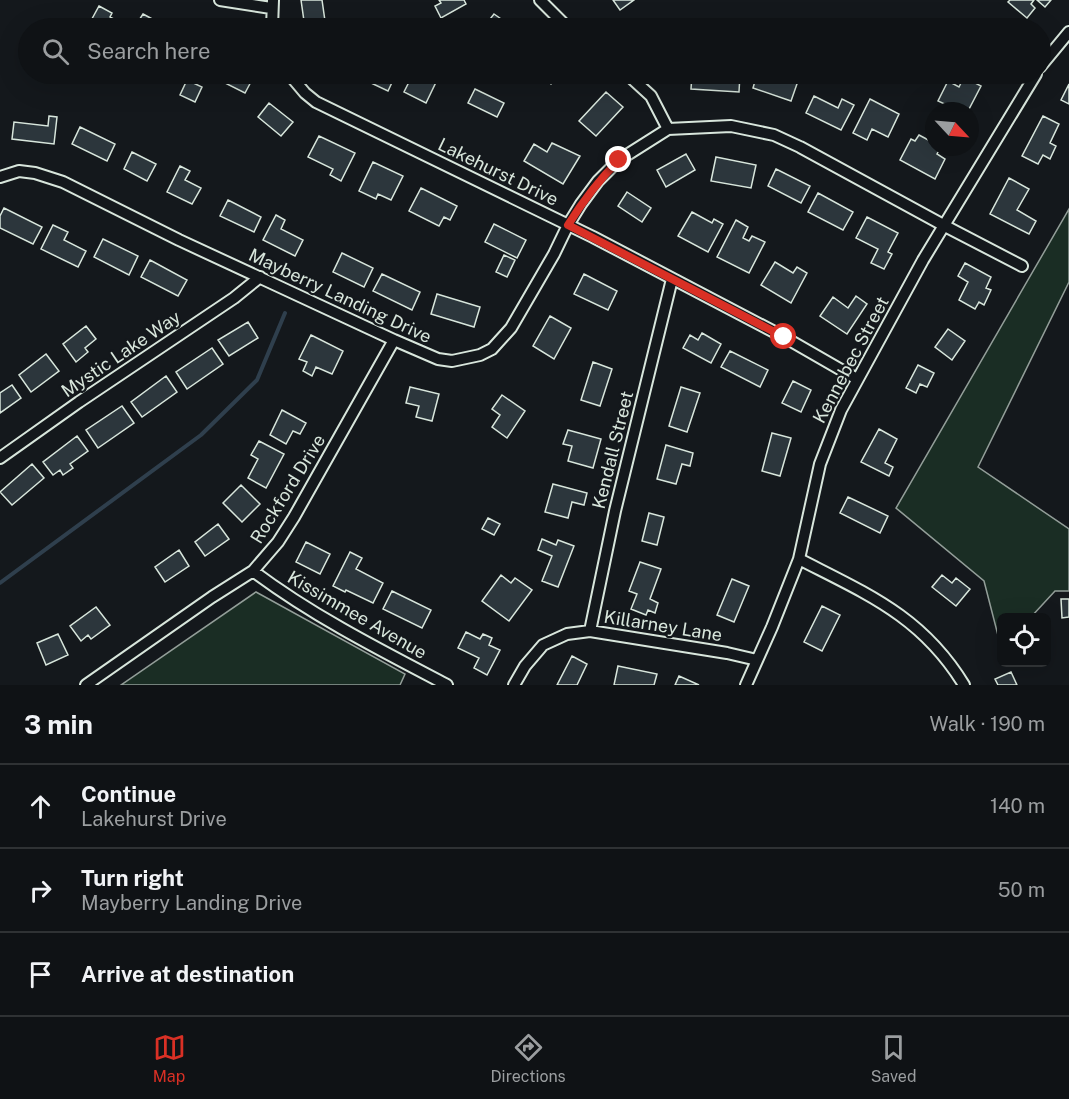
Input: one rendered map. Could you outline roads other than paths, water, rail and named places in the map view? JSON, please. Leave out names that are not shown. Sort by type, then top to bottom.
[{"type":"street","points":[[220,0],[272,4]]},
{"type":"street","points":[[540,0],[558,18]]},
{"type":"street","points":[[1051,54],[1069,32]]},
{"type":"street","name":"Lakehurst Drive","points":[[297,84],[316,102],[568,225],[802,346],[857,379]]},
{"type":"street","points":[[638,84],[651,96],[668,129]]},
{"type":"street","name":"Kennebec Street","points":[[746,685],[799,559],[820,464],[833,428],[857,379],[923,261],[1030,84]]},
{"type":"street","name":"Mayberry Landing Drive","points":[[0,177],[20,171],[63,182],[169,236],[394,340],[438,358],[452,361],[480,356],[492,349],[511,328],[568,225],[598,181],[619,160],[668,129],[731,126],[774,135],[1022,266]]},
{"type":"street","name":"Mystic Lake Way","points":[[0,458],[260,278]]},
{"type":"street","name":"Kendall Street","points":[[590,631],[615,511],[672,279]]},
{"type":"street","name":"Rockford Drive","points":[[86,685],[253,571],[278,542],[294,517],[394,340]]},
{"type":"street","points":[[799,559],[885,604],[909,621],[940,651],[964,685]]},
{"type":"street","name":"Kissimmee Avenue","points":[[253,571],[281,592],[328,621],[447,685]]},
{"type":"street","name":"Killarney Lane","points":[[514,685],[525,666],[543,645],[567,634],[590,631],[757,660]]},
{"type":"waterway","points":[[0,583],[201,435],[257,380],[285,313]]}]
